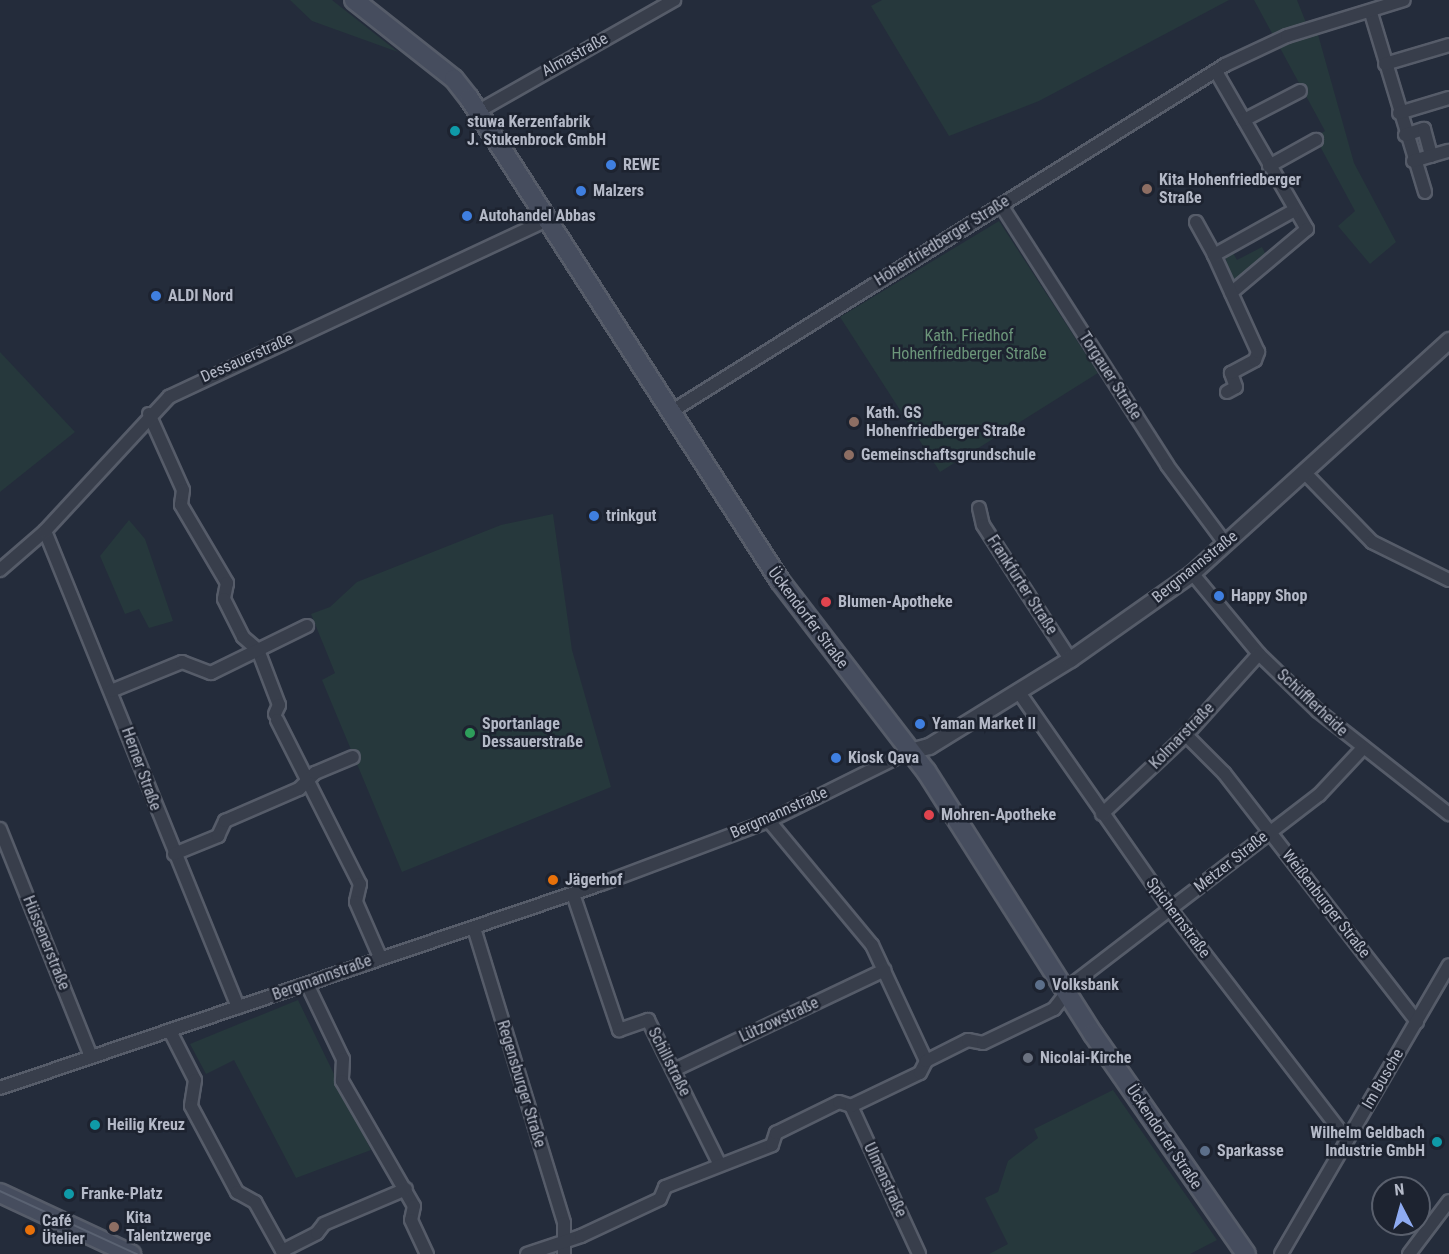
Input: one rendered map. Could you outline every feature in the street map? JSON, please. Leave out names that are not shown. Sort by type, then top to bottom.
[{"type":"main road","name":"Ückendorfer Straße","points":[[354,0],[454,79],[780,581],[910,751],[1066,992],[1246,1254]]},
{"type":"main road","points":[[0,1193],[131,1254]]},
{"type":"street","name":"Almastraße","points":[[477,112],[674,0]]},
{"type":"street","name":"Hohenfriedberger Straße","points":[[669,412],[1172,97],[1218,75],[1226,65],[1287,36],[1371,13],[1384,3],[1404,0]]},
{"type":"street","points":[[1371,13],[1398,113],[1425,192]]},
{"type":"street","points":[[1385,64],[1449,45]]},
{"type":"street","points":[[1218,75],[1293,211],[1307,229],[1231,293]]},
{"type":"street","points":[[1244,120],[1300,90]]},
{"type":"street","points":[[1398,113],[1449,98]]},
{"type":"street","points":[[1405,135],[1424,129],[1431,156]]},
{"type":"street","points":[[1269,166],[1316,140]]},
{"type":"street","points":[[1413,161],[1449,151]]},
{"type":"street","name":"Torgauer Straße","points":[[1001,205],[1167,465],[1225,543]]},
{"type":"street","points":[[1214,255],[1293,211]]},
{"type":"street","name":"Dessauerstraße","points":[[0,570],[45,531],[149,414],[193,382],[546,220]]},
{"type":"street","points":[[1196,222],[1214,255],[1258,356],[1231,373],[1236,387],[1227,392]]},
{"type":"street","name":"Bergmannstraße","points":[[0,1088],[308,984],[380,957],[573,894],[769,821],[910,751],[929,746],[1070,659],[1192,573],[1449,340]]},
{"type":"street","points":[[149,414],[183,490],[181,505],[227,583],[224,599],[243,637],[258,650],[279,705],[276,717],[306,782],[360,884],[356,902],[380,957]]},
{"type":"street","points":[[1304,472],[1372,542],[1449,580]]},
{"type":"street","name":"Frankfurter Straße","points":[[979,508],[983,525],[1070,659]]},
{"type":"street","name":"Herner Straße","points":[[45,531],[111,691],[174,854],[238,1007]]},
{"type":"street","name":"Schüfflerheide","points":[[1192,573],[1259,654],[1362,749],[1449,814]]},
{"type":"street","points":[[111,691],[182,662],[211,674],[307,626]]},
{"type":"street","name":"Kolmarstraße","points":[[1102,814],[1186,735],[1259,654]]},
{"type":"street","name":"Spichernstraße","points":[[1018,691],[1170,909],[1347,1140]]},
{"type":"street","name":"Weißenburger Straße","points":[[1186,735],[1270,832],[1417,1022]]},
{"type":"street","name":"Metzer Straße","points":[[527,1254],[660,1199],[665,1187],[719,1163],[732,1164],[772,1145],[776,1133],[839,1102],[851,1106],[920,1073],[926,1061],[968,1040],[983,1043],[1054,1009],[1066,992],[1319,795],[1362,749]]},
{"type":"street","points":[[174,854],[218,836],[225,821],[353,757]]},
{"type":"street","points":[[769,821],[872,945],[926,1061]]},
{"type":"street","name":"Hüssenerstraße","points":[[0,829],[91,1057]]},
{"type":"street","name":"Schillstraße","points":[[573,894],[620,1030],[648,1020],[719,1163]]},
{"type":"street","name":"Regensburger Straße","points":[[474,928],[564,1223],[564,1254]]},
{"type":"street","name":"Im Busche","points":[[1281,1254],[1449,965]]},
{"type":"street","name":"Lützowstraße","points":[[674,1070],[885,969]]},
{"type":"street","points":[[308,984],[343,1059],[342,1081],[372,1140],[392,1160],[414,1206],[411,1220],[427,1254]]},
{"type":"street","points":[[170,1031],[195,1080],[191,1106],[237,1192],[255,1202],[283,1252],[317,1233],[324,1224],[406,1189]]},
{"type":"street","name":"Ulmenstraße","points":[[851,1106],[919,1254]]},
{"type":"street","points":[[1409,1254],[1449,1201]]},
{"type":"green space","points":[[290,0],[332,0],[398,52],[312,21]]},
{"type":"green space","points":[[882,0],[1229,0],[1039,101],[949,136],[871,6]]},
{"type":"green space","points":[[1254,0],[1297,0],[1307,25],[1317,31],[1354,163],[1396,242],[1370,264],[1338,226],[1355,211],[1315,137],[1325,131]]},
{"type":"green space","name":"Kath. Friedhof Hohenfriedberger Straße","points":[[999,221],[1098,373],[940,472],[840,317]]},
{"type":"green space","points":[[1262,247],[1267,257],[1237,281],[1230,277],[1225,255],[1232,251],[1237,260]]},
{"type":"green space","points":[[0,352],[75,432],[0,492]]},
{"type":"green space","name":"Sportanlage Dessauerstraße","points":[[553,514],[572,650],[611,787],[402,872],[322,680],[335,673],[311,614],[330,607],[357,582],[501,525]]},
{"type":"green space","points":[[129,520],[145,539],[173,621],[149,628],[139,609],[125,614],[100,556]]},
{"type":"green space","points":[[298,1000],[371,1150],[296,1178],[234,1060],[206,1074],[190,1044]]},
{"type":"green space","points":[[1113,1090],[1217,1240],[1190,1254],[989,1254],[1008,1244],[985,1198],[998,1192],[1008,1161],[1038,1138],[1034,1129]]},
{"type":"tram line","points":[[0,1191],[137,1254]]},
{"type":"place","name":"stuwa Kerzenfabrik J. Stukenbrock GmbH","points":[[455,131]]},
{"type":"place","name":"REWE","points":[[611,165]]},
{"type":"place","name":"Kita Hohenfriedberger Straße","points":[[1147,189]]},
{"type":"place","name":"Malzers","points":[[581,191]]},
{"type":"place","name":"Autohandel Abbas","points":[[467,216]]},
{"type":"place","name":"ALDI Nord","points":[[156,296]]},
{"type":"place","name":"Kath. GS Hohenfriedberger Straße","points":[[854,422]]},
{"type":"place","name":"Gemeinschaftsgrundschule","points":[[849,455]]},
{"type":"place","name":"trinkgut","points":[[594,516]]},
{"type":"place","name":"Happy Shop","points":[[1219,596]]},
{"type":"place","name":"Blumen-Apotheke","points":[[826,602]]},
{"type":"place","name":"Yaman Market II","points":[[920,724]]},
{"type":"place","name":"Sportanlage Dessauerstraße","points":[[470,733]]},
{"type":"place","name":"Kiosk Qava","points":[[836,758]]},
{"type":"place","name":"Mohren-Apotheke","points":[[929,815]]},
{"type":"place","name":"Jägerhof","points":[[553,880]]},
{"type":"place","name":"Volksbank","points":[[1040,985]]},
{"type":"place","name":"Nicolai-Kirche","points":[[1028,1058]]},
{"type":"place","name":"Heilig Kreuz","points":[[95,1125]]},
{"type":"place","name":"Wilhelm Geldbach Industrie GmbH","points":[[1437,1142]]},
{"type":"place","name":"Sparkasse","points":[[1205,1151]]},
{"type":"place","name":"Franke-Platz","points":[[69,1194]]},
{"type":"place","name":"Kita Talentzwerge","points":[[114,1227]]},
{"type":"place","name":"Café Ütelier","points":[[30,1230]]}]
